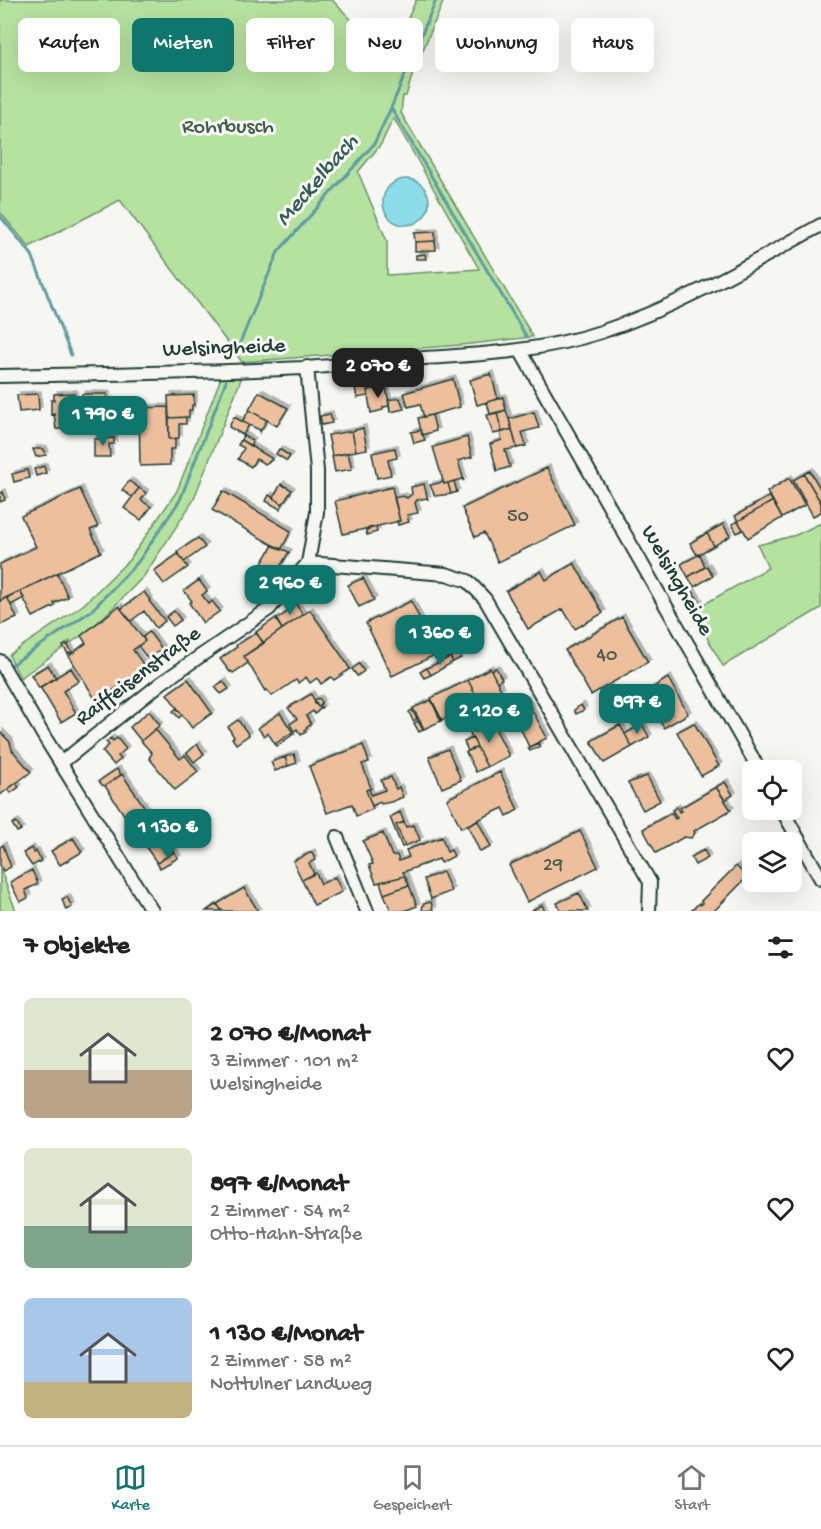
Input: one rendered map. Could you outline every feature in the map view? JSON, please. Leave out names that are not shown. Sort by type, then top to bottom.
[{"type":"street","name":"Welsingheide","points":[[0,376],[307,368],[520,350],[553,345],[658,312],[710,287],[821,225]]},
{"type":"street","name":"Welsingheide","points":[[520,350],[754,760]]},
{"type":"street","points":[[307,368],[317,471],[317,512],[308,563],[446,574],[468,581],[485,599],[650,882],[649,911]]},
{"type":"street","name":"Raiffeisenstraße","points":[[61,763],[161,682],[269,609],[308,563]]},
{"type":"street","points":[[0,661],[152,911]]},
{"type":"street","points":[[789,820],[821,879]]},
{"type":"street","points":[[337,837],[367,911]]},
{"type":"green space","name":"Rohrbusch","points":[[0,0],[332,0],[350,18],[346,18],[346,72],[414,72],[406,96],[403,96],[401,113],[533,337],[461,345],[242,362],[120,200],[29,247],[0,212]],"holes":[[[393,119],[479,269],[387,275],[387,241],[358,172],[381,144]]]},
{"type":"green space","name":"Rohrbusch","points":[[416,0],[444,0],[423,50],[423,18],[408,18]]},
{"type":"green space","points":[[222,375],[241,379],[193,501],[144,576],[95,626],[20,678],[9,655],[83,605],[130,559],[177,491]]},
{"type":"green space","points":[[821,523],[821,608],[723,666],[692,611],[768,568],[758,545],[796,535]]},
{"type":"green space","points":[[0,868],[16,911],[0,911]]},
{"type":"water","points":[[406,179],[422,186],[429,202],[422,218],[406,225],[390,218],[383,202],[390,186]]},
{"type":"building","points":[[435,232],[435,241],[415,242],[414,233]]},
{"type":"building","points":[[435,241],[436,250],[415,251],[415,242]]},
{"type":"building","points":[[425,254],[426,259],[416,259],[416,255]]},
{"type":"building","points":[[491,374],[498,399],[477,405],[470,380]]},
{"type":"building","points":[[368,379],[370,390],[367,390],[368,396],[357,398],[354,382]]},
{"type":"building","points":[[453,379],[460,407],[424,417],[420,404],[408,407],[404,393]]},
{"type":"building","points":[[386,387],[390,409],[389,406],[383,407],[383,410],[371,413],[367,390]]},
{"type":"building","points":[[259,392],[288,408],[277,426],[249,410]]},
{"type":"building","points":[[74,393],[74,400],[77,399],[75,429],[56,429],[54,414],[51,415],[51,400],[54,400],[54,394]]},
{"type":"building","points":[[38,394],[39,410],[19,412],[17,395]]},
{"type":"building","points":[[82,394],[107,394],[107,401],[112,401],[112,420],[96,421],[96,409],[93,409],[93,405],[83,405]]},
{"type":"building","points":[[194,395],[194,405],[192,405],[192,410],[189,410],[189,417],[169,418],[168,396]]},
{"type":"building","points":[[503,397],[506,410],[490,414],[487,402]]},
{"type":"building","points":[[400,398],[404,409],[390,412],[388,400]]},
{"type":"building","points":[[168,407],[169,439],[175,439],[175,449],[170,449],[170,465],[140,466],[139,408]]},
{"type":"building","points":[[249,410],[267,420],[260,432],[242,422]]},
{"type":"building","points":[[506,410],[512,429],[502,432],[497,413]]},
{"type":"building","points":[[534,412],[539,428],[522,432],[526,446],[517,448],[509,419]]},
{"type":"building","points":[[497,413],[502,432],[493,434],[487,415]]},
{"type":"building","points":[[330,414],[332,423],[322,425],[320,416]]},
{"type":"building","points":[[432,415],[436,431],[422,435],[418,418]]},
{"type":"building","points":[[186,417],[186,424],[179,424],[179,438],[169,439],[169,418]]},
{"type":"building","points":[[234,417],[249,425],[243,435],[229,427]]},
{"type":"building","points":[[363,428],[367,449],[356,451],[352,431]]},
{"type":"building","points":[[512,429],[517,448],[505,450],[510,467],[497,471],[490,444],[502,440],[500,433]]},
{"type":"building","points":[[421,430],[425,440],[414,443],[411,432]]},
{"type":"building","points":[[352,431],[356,451],[332,456],[328,435]]},
{"type":"building","points":[[243,435],[253,441],[250,446],[241,440]]},
{"type":"building","points":[[467,437],[472,457],[458,461],[464,481],[462,479],[444,484],[433,447]]},
{"type":"building","points":[[114,438],[114,444],[109,444],[110,457],[94,457],[94,439]]},
{"type":"building","points":[[241,440],[272,460],[265,464],[256,459],[251,467],[238,459],[244,448],[238,445]]},
{"type":"building","points":[[395,448],[397,458],[388,460],[391,475],[377,478],[372,453]]},
{"type":"building","points":[[33,449],[44,449],[46,455],[36,457]]},
{"type":"building","points":[[279,449],[290,456],[287,461],[276,454]]},
{"type":"building","points":[[348,453],[352,469],[335,472],[332,456]]},
{"type":"building","points":[[44,466],[46,473],[36,476],[34,469]]},
{"type":"building","points":[[547,468],[575,525],[498,562],[484,533],[475,537],[462,508]]},
{"type":"building","points":[[27,470],[29,478],[14,482],[12,474]]},
{"type":"building","points":[[810,471],[821,490],[821,503],[804,474]]},
{"type":"building","points":[[804,474],[821,503],[821,512],[813,516],[793,480]]},
{"type":"building","points":[[789,478],[805,505],[782,518],[767,492]]},
{"type":"building","points":[[129,481],[139,488],[132,497],[122,490]]},
{"type":"building","points":[[454,481],[457,492],[451,494],[448,483]]},
{"type":"building","points":[[448,483],[451,494],[435,496],[430,485]]},
{"type":"building","points":[[281,484],[292,490],[283,504],[273,498]]},
{"type":"building","points":[[424,484],[428,500],[427,498],[417,500],[415,503],[418,513],[407,515],[409,522],[398,525],[397,521],[400,521],[394,498],[403,496],[407,498],[412,494],[411,487]]},
{"type":"building","points":[[392,487],[400,521],[343,534],[335,501]]},
{"type":"building","points":[[139,488],[146,493],[141,500],[151,507],[141,520],[124,508]]},
{"type":"building","points":[[80,489],[98,527],[90,530],[101,552],[0,601],[0,564],[36,547],[21,516]]},
{"type":"building","points":[[223,491],[291,531],[281,550],[212,510]]},
{"type":"building","points":[[3,492],[5,500],[0,502],[0,493]]},
{"type":"building","points":[[269,495],[283,504],[280,509],[266,501]]},
{"type":"building","points":[[770,496],[773,501],[738,521],[735,516]]},
{"type":"building","points":[[773,501],[782,518],[748,538],[738,521]]},
{"type":"building","points":[[738,521],[743,530],[737,533],[732,524]]},
{"type":"building","points":[[723,524],[730,536],[714,546],[707,533]]},
{"type":"building","points":[[376,527],[377,532],[367,535],[366,530]]},
{"type":"building","points":[[707,533],[714,546],[697,555],[690,543]]},
{"type":"building","points":[[198,538],[205,547],[184,562],[177,552]]},
{"type":"building","points":[[273,545],[289,552],[276,574],[261,565]]},
{"type":"building","points":[[178,554],[188,567],[164,584],[154,571]]},
{"type":"building","points":[[700,554],[705,567],[688,577],[681,564]]},
{"type":"building","points":[[574,563],[603,613],[575,629],[563,609],[528,629],[506,591],[541,571],[546,580]]},
{"type":"building","points":[[707,566],[713,576],[694,587],[688,577]]},
{"type":"building","points":[[57,573],[68,597],[33,617],[20,591]]},
{"type":"building","points":[[363,578],[374,600],[359,607],[348,585]]},
{"type":"building","points":[[199,580],[207,591],[202,595],[209,604],[212,601],[220,611],[203,623],[189,603],[192,601],[184,591]]},
{"type":"building","points":[[20,591],[24,598],[11,605],[7,597]]},
{"type":"building","points":[[144,592],[165,621],[156,628],[144,611],[131,621],[121,609]]},
{"type":"building","points":[[693,592],[700,603],[694,607],[688,595]]},
{"type":"building","points":[[7,597],[17,618],[0,625],[0,601]]},
{"type":"building","points":[[411,601],[437,654],[392,676],[366,623]]},
{"type":"building","points":[[295,603],[303,615],[282,629],[276,620],[290,610],[288,607]]},
{"type":"building","points":[[119,606],[145,641],[133,650],[145,667],[97,702],[69,656],[86,643],[81,636]]},
{"type":"building","points":[[310,610],[350,669],[334,680],[331,677],[321,684],[317,678],[310,683],[306,677],[298,683],[296,680],[272,696],[267,690],[265,691],[244,656]]},
{"type":"building","points":[[174,611],[181,620],[173,626],[166,617]]},
{"type":"building","points":[[622,617],[648,662],[591,695],[565,650]]},
{"type":"building","points":[[276,618],[282,629],[263,643],[256,632]]},
{"type":"building","points":[[149,632],[162,649],[148,659],[138,646],[145,641],[143,637]]},
{"type":"building","points":[[256,633],[264,643],[244,656],[248,663],[233,673],[230,672],[220,659],[237,647],[236,645]]},
{"type":"building","points":[[67,644],[72,652],[68,654],[63,646]]},
{"type":"building","points":[[458,653],[461,658],[453,662],[450,657]]},
{"type":"building","points":[[450,657],[453,662],[431,675],[427,668]]},
{"type":"building","points":[[359,664],[364,671],[357,676],[352,669]]},
{"type":"building","points":[[48,665],[56,678],[39,688],[31,675]]},
{"type":"building","points":[[71,668],[79,681],[63,691],[76,713],[61,722],[40,687]]},
{"type":"building","points":[[427,668],[431,675],[424,678],[420,672]]},
{"type":"building","points":[[490,668],[501,690],[479,702],[468,680]]},
{"type":"building","points":[[496,668],[502,679],[497,682],[491,670]]},
{"type":"building","points":[[668,678],[688,714],[664,728],[644,693]]},
{"type":"building","points":[[188,679],[212,713],[192,728],[167,694]]},
{"type":"building","points":[[468,680],[479,702],[442,720],[431,698]]},
{"type":"building","points":[[223,681],[229,689],[221,694],[215,687]]},
{"type":"building","points":[[311,694],[318,707],[322,707],[315,714],[313,711],[306,716],[311,724],[301,735],[297,729],[294,731],[290,724],[297,719],[288,708]]},
{"type":"building","points":[[318,699],[321,702],[318,705],[315,702]]},
{"type":"building","points":[[526,699],[547,738],[529,747],[511,707]]},
{"type":"building","points":[[431,700],[441,721],[424,729],[413,708]]},
{"type":"building","points":[[581,705],[584,710],[576,714],[574,710]]},
{"type":"building","points":[[177,708],[182,715],[179,718],[173,711]]},
{"type":"building","points":[[412,710],[417,719],[413,721],[409,712]]},
{"type":"building","points":[[149,711],[160,725],[141,741],[130,727]]},
{"type":"building","points":[[280,713],[294,734],[291,733],[275,744],[268,733],[264,736],[258,728]]},
{"type":"building","points":[[238,720],[249,735],[236,744],[228,727]]},
{"type":"building","points":[[491,720],[509,756],[487,767],[469,731]]},
{"type":"building","points":[[418,721],[423,730],[419,732],[414,723]]},
{"type":"building","points":[[694,723],[719,766],[701,776],[677,732]]},
{"type":"building","points":[[642,724],[649,737],[632,747],[625,734]]},
{"type":"building","points":[[620,725],[632,747],[604,763],[591,741]]},
{"type":"building","points":[[155,729],[180,759],[185,755],[198,772],[175,790],[149,758],[152,753],[141,741]]},
{"type":"building","points":[[0,732],[31,772],[0,795]]},
{"type":"building","points":[[291,733],[292,735],[277,746],[275,744]]},
{"type":"building","points":[[111,738],[113,741],[117,738],[126,749],[118,756],[121,759],[114,765],[102,751],[109,745],[106,742]]},
{"type":"building","points":[[473,738],[477,747],[468,751],[464,742]]},
{"type":"building","points":[[538,743],[540,746],[530,751],[528,748]]},
{"type":"building","points":[[197,744],[204,754],[194,762],[187,753]]},
{"type":"building","points":[[363,745],[369,762],[362,764],[371,788],[366,790],[373,809],[356,816],[352,804],[327,813],[309,766]]},
{"type":"building","points":[[477,747],[487,767],[476,772],[466,752]]},
{"type":"building","points":[[448,749],[461,780],[442,788],[429,757]]},
{"type":"building","points":[[294,754],[297,763],[288,766],[285,757]]},
{"type":"building","points":[[285,757],[288,766],[275,771],[271,762]]},
{"type":"building","points":[[117,769],[121,775],[105,786],[102,785],[99,781]]},
{"type":"building","points":[[500,772],[518,810],[507,816],[503,808],[461,828],[447,799]]},
{"type":"building","points":[[122,774],[150,815],[132,827],[105,786]]},
{"type":"building","points":[[647,776],[660,801],[643,810],[628,783]]},
{"type":"building","points":[[391,777],[396,789],[399,787],[403,797],[372,806],[366,790],[369,789],[371,795],[385,790],[381,780]]},
{"type":"building","points":[[725,782],[733,795],[725,800],[716,787]]},
{"type":"building","points":[[16,783],[19,787],[11,793],[8,789]]},
{"type":"building","points":[[716,787],[731,810],[694,831],[691,838],[684,837],[656,853],[643,829],[671,813],[675,819],[677,818],[672,810],[677,807],[679,812],[681,811],[680,808]]},
{"type":"building","points":[[400,812],[404,822],[396,825],[405,846],[402,847],[390,817]]},
{"type":"building","points":[[150,815],[174,852],[157,863],[132,827]]},
{"type":"building","points":[[478,821],[491,847],[480,852],[468,826]]},
{"type":"building","points":[[16,822],[21,830],[17,832],[12,824]]},
{"type":"building","points":[[404,822],[406,827],[414,825],[420,840],[405,846],[396,825]]},
{"type":"building","points":[[580,831],[598,867],[527,902],[509,865]]},
{"type":"building","points":[[383,833],[392,856],[397,855],[399,861],[409,857],[406,850],[442,837],[447,852],[451,850],[454,856],[441,863],[439,859],[403,872],[405,876],[376,883],[369,865],[373,864],[363,841]]},
{"type":"building","points":[[73,838],[82,852],[60,865],[51,851]]},
{"type":"building","points":[[3,845],[11,867],[3,871],[0,865],[0,847]]},
{"type":"building","points":[[31,848],[34,853],[36,851],[41,861],[32,866],[23,853]]},
{"type":"building","points":[[704,850],[708,858],[695,865],[691,857]]},
{"type":"building","points":[[174,852],[178,858],[160,868],[157,863]]},
{"type":"building","points":[[312,852],[315,860],[309,863],[314,874],[302,880],[293,861]]},
{"type":"building","points":[[736,866],[742,872],[742,882],[714,911],[691,911],[702,903],[701,901]]},
{"type":"building","points":[[32,870],[38,884],[25,890],[28,898],[20,902],[10,882]]},
{"type":"building","points":[[443,872],[451,891],[431,899],[424,879]]},
{"type":"building","points":[[316,873],[321,884],[335,877],[342,892],[314,905],[302,880]]},
{"type":"building","points":[[405,876],[409,885],[384,894],[380,882]]},
{"type":"building","points":[[409,885],[417,906],[404,911],[391,911],[384,894]]},
{"type":"building","points":[[244,888],[258,911],[222,911],[217,904]]},
{"type":"building","points":[[579,893],[588,911],[561,911],[557,903]]},
{"type":"building","points":[[67,897],[72,907],[66,910],[62,899]]},
{"type":"building","points":[[431,902],[433,910],[422,911],[423,904]]},
{"type":"building","points":[[217,904],[222,911],[206,911]]},
{"type":"building","points":[[542,905],[545,911],[530,911]]},
{"type":"waterway","name":"Meckelbach","points":[[237,350],[278,252],[374,144],[436,0]]},
{"type":"waterway","points":[[391,108],[526,336]]},
{"type":"waterway","points":[[0,216],[32,255],[71,355]]},
{"type":"waterway","name":"Meckelbach","points":[[7,668],[91,611],[138,562],[180,500],[226,381]]}]
